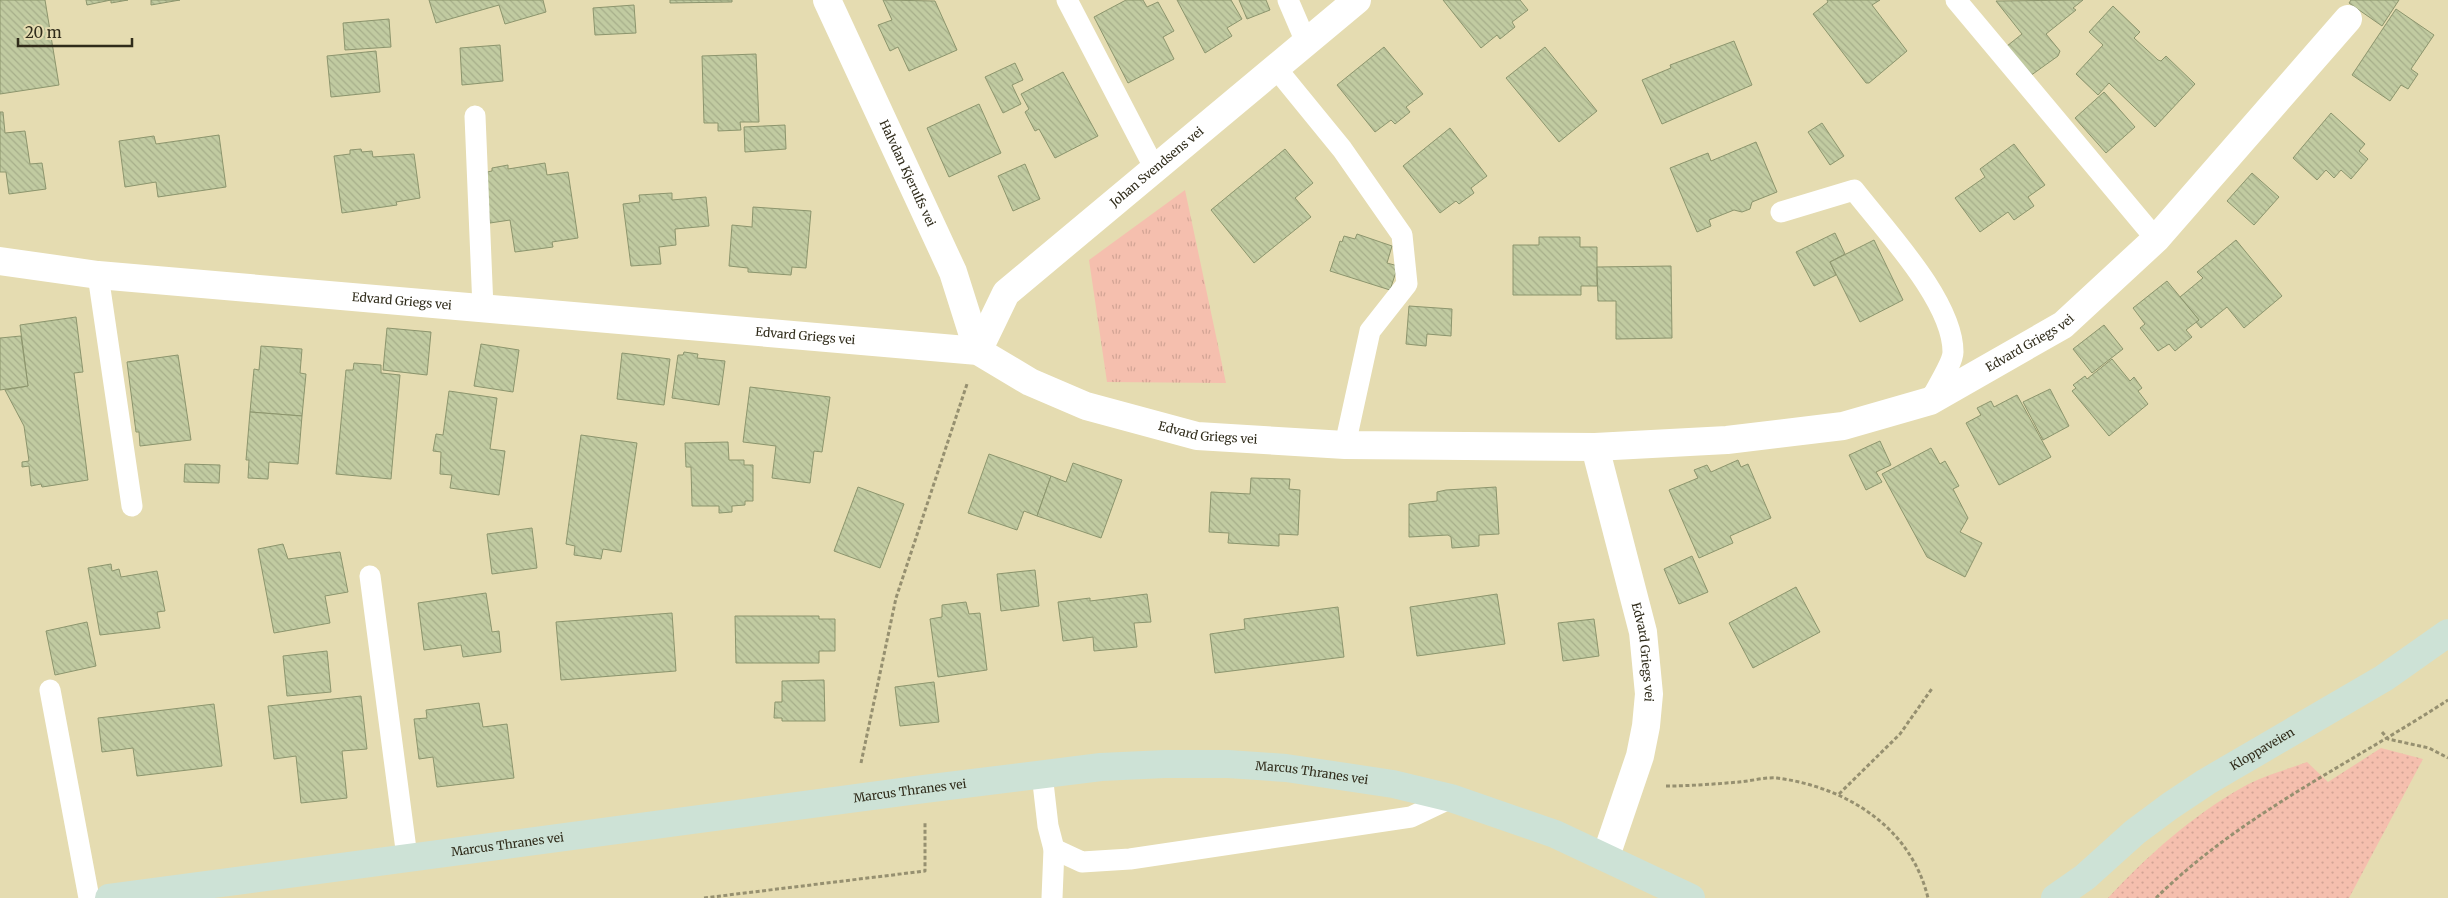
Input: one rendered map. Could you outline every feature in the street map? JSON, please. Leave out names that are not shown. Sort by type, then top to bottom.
[{"type":"main road","name":"Kloppaveien","points":[[2054,898],[2079,887],[2135,832],[2170,806],[2206,782],[2384,678],[2448,633]]},
{"type":"main road","name":"Marcus Thranes vei","points":[[109,898],[1042,774],[1101,767],[1166,764],[1228,764],[1286,768],[1393,784],[1451,798],[1555,834],[1606,856],[1691,898]]},
{"type":"street","name":"Halvdan Kjerulfs vei","points":[[827,0],[953,272],[978,351]]},
{"type":"street","name":"Johan Svendsens vei","points":[[978,351],[1006,293],[1357,0]]},
{"type":"street","name":"Edvard Griegs vei","points":[[0,261],[98,275],[978,351],[1030,382],[1086,406],[1197,436],[1344,445],[1595,447],[1727,440],[1843,426],[1930,401],[2064,325],[2156,239],[2348,19]]},
{"type":"street","name":"Edvard Griegs vei","points":[[1595,447],[1643,632],[1649,694],[1646,726],[1633,780],[1606,856]]},
{"type":"lane","points":[[1067,0],[1155,169]]},
{"type":"lane","points":[[1288,0],[1306,42]]},
{"type":"lane","points":[[1956,0],[2156,239]]},
{"type":"lane","points":[[1275,67],[1342,149],[1402,235],[1407,284],[1370,331],[1344,445]]},
{"type":"lane","points":[[475,116],[483,308]]},
{"type":"lane","points":[[1781,212],[1854,190],[1908,258],[1945,313],[1953,354],[1930,401]]},
{"type":"lane","points":[[98,275],[132,506]]},
{"type":"lane","points":[[370,576],[407,857]]},
{"type":"lane","points":[[50,690],[89,898]]},
{"type":"lane","points":[[1042,774],[1048,826],[1054,849],[1052,898]]},
{"type":"lane","points":[[1054,849],[1082,862],[1130,859],[1411,817],[1451,798]]},
{"type":"path","points":[[854,798],[896,598],[978,351]]},
{"type":"path","points":[[1839,794],[1900,734],[1933,688]]},
{"type":"path","points":[[2156,898],[2206,852],[2251,821],[2388,739],[2448,700]]},
{"type":"path","points":[[2382,732],[2388,739],[2401,744],[2429,748],[2448,758]]},
{"type":"path","points":[[1633,780],[1666,786],[1775,778],[1839,794],[1871,813],[1891,831],[1910,855],[1928,898]]},
{"type":"path","points":[[704,898],[925,871],[924,789]]},
{"type":"green space","points":[[1185,190],[1226,383],[1107,382],[1089,260]]},
{"type":"green space","points":[[2381,748],[2423,759],[2349,898],[2108,898],[2171,837],[2224,798],[2250,783],[2307,762],[2328,782]]},
{"type":"building","points":[[0,0],[45,0],[59,85],[0,94]]},
{"type":"building","points":[[86,0],[111,0],[87,5]]},
{"type":"building","points":[[111,0],[128,0],[111,3]]},
{"type":"building","points":[[151,0],[180,0],[151,5]]},
{"type":"building","points":[[429,0],[543,0],[546,12],[505,24],[499,5],[436,23]]},
{"type":"building","points":[[670,0],[732,0],[732,2],[670,3]]},
{"type":"building","points":[[883,0],[935,1],[957,50],[909,71],[898,47],[890,51],[878,25],[892,20]]},
{"type":"building","points":[[1126,0],[1143,0],[1147,7],[1158,2],[1174,31],[1163,37],[1174,59],[1128,83],[1094,17]]},
{"type":"building","points":[[1177,0],[1231,0],[1242,19],[1227,28],[1232,36],[1205,53]]},
{"type":"building","points":[[1239,0],[1266,0],[1270,10],[1247,19]]},
{"type":"building","points":[[1443,0],[1520,0],[1528,10],[1512,22],[1515,27],[1500,39],[1497,35],[1481,48]]},
{"type":"building","points":[[1827,0],[1880,0],[1872,5],[1907,51],[1869,83],[1866,83],[1813,14],[1828,2]]},
{"type":"building","points":[[2083,0],[2073,8],[2076,10],[2046,34],[2060,51],[2058,56],[2030,76],[2007,46],[2022,34],[1996,1]]},
{"type":"building","points":[[2351,0],[2399,0],[2382,26],[2349,3]]},
{"type":"building","points":[[634,5],[636,33],[595,35],[593,8]]},
{"type":"building","points":[[2113,6],[2140,32],[2134,38],[2158,60],[2161,61],[2166,56],[2195,84],[2155,127],[2109,83],[2098,95],[2076,74],[2103,45],[2089,32]]},
{"type":"building","points":[[2396,9],[2434,35],[2411,69],[2418,74],[2408,89],[2401,85],[2390,101],[2352,75]]},
{"type":"building","points":[[389,19],[391,47],[345,50],[343,23]]},
{"type":"building","points":[[1734,41],[1752,85],[1662,124],[1642,80],[1671,68],[1670,65]]},
{"type":"building","points":[[500,45],[503,81],[462,85],[460,48]]},
{"type":"building","points":[[1384,47],[1423,94],[1406,107],[1410,112],[1395,124],[1391,120],[1375,132],[1337,85]]},
{"type":"building","points":[[1545,47],[1597,111],[1559,142],[1506,78]]},
{"type":"building","points":[[376,51],[380,92],[331,97],[327,56]]},
{"type":"building","points":[[756,54],[759,122],[740,122],[741,130],[718,131],[718,123],[704,123],[702,56]]},
{"type":"building","points":[[1015,63],[1023,80],[1012,85],[1021,104],[1003,113],[985,77]]},
{"type":"building","points":[[1063,72],[1098,136],[1055,158],[1039,129],[1035,131],[1025,112],[1029,109],[1021,94]]},
{"type":"building","points":[[2104,92],[2135,127],[2106,153],[2075,118]]},
{"type":"building","points":[[979,104],[1001,153],[949,177],[927,128]]},
{"type":"building","points":[[0,112],[3,112],[5,133],[25,131],[30,164],[42,163],[46,189],[9,194],[6,172],[0,172]]},
{"type":"building","points":[[2331,113],[2365,144],[2359,151],[2368,159],[2351,179],[2341,170],[2334,178],[2326,170],[2317,180],[2293,158]]},
{"type":"building","points":[[1822,123],[1844,156],[1830,165],[1808,132]]},
{"type":"building","points":[[785,125],[786,149],[745,152],[744,127]]},
{"type":"building","points":[[1450,128],[1487,176],[1471,188],[1474,193],[1459,204],[1456,201],[1440,213],[1403,166]]},
{"type":"building","points":[[219,135],[226,187],[158,197],[156,182],[125,187],[119,141],[154,136],[156,144]]},
{"type":"building","points":[[1756,142],[1777,192],[1752,202],[1750,209],[1742,212],[1734,210],[1709,220],[1711,226],[1697,232],[1670,168],[1708,153],[1711,161]]},
{"type":"building","points":[[2014,144],[2045,185],[2028,197],[2034,206],[2014,220],[2008,212],[1980,232],[1955,198],[1985,177],[1980,169]]},
{"type":"building","points":[[361,149],[362,152],[372,151],[373,157],[414,154],[420,198],[396,202],[397,205],[342,213],[334,156],[350,154],[350,150]]},
{"type":"building","points":[[1285,149],[1313,183],[1295,198],[1311,217],[1254,263],[1211,210]]},
{"type":"building","points":[[545,163],[547,175],[568,172],[578,238],[552,242],[553,247],[515,252],[510,220],[490,223],[483,173],[492,171],[492,168],[508,165],[508,169]]},
{"type":"building","points":[[1025,164],[1040,199],[1013,211],[998,176]]},
{"type":"building","points":[[2252,173],[2279,197],[2254,225],[2227,201]]},
{"type":"building","points":[[672,193],[672,200],[706,197],[709,226],[675,229],[676,245],[659,247],[661,264],[631,266],[623,204],[640,202],[639,195]]},
{"type":"building","points":[[753,207],[811,211],[806,268],[792,267],[791,275],[748,272],[748,268],[729,266],[732,225],[752,227]]},
{"type":"building","points":[[1835,233],[1845,254],[1830,262],[1836,275],[1814,286],[1796,252]]},
{"type":"building","points":[[1357,234],[1392,246],[1387,263],[1398,266],[1390,290],[1330,271],[1340,241],[1342,242],[1344,236],[1355,239]]},
{"type":"building","points":[[1539,237],[1580,237],[1580,247],[1597,247],[1597,286],[1581,286],[1581,295],[1513,295],[1513,245],[1539,245]]},
{"type":"building","points":[[1874,240],[1903,300],[1860,322],[1830,262]]},
{"type":"building","points":[[2236,240],[2282,296],[2244,328],[2227,307],[2201,328],[2196,322],[2199,320],[2180,297],[2203,278],[2197,272]]},
{"type":"building","points":[[1671,266],[1672,338],[1616,339],[1616,301],[1598,301],[1597,267]]},
{"type":"building","points":[[2167,281],[2199,320],[2186,330],[2192,337],[2175,351],[2169,344],[2158,351],[2140,328],[2145,324],[2133,308]]},
{"type":"building","points":[[1409,306],[1452,309],[1451,336],[1427,334],[1426,346],[1406,344]]},
{"type":"building","points":[[76,317],[83,372],[74,373],[88,480],[42,487],[41,484],[31,486],[29,466],[22,467],[22,462],[29,461],[24,426],[5,390],[28,386],[20,325]]},
{"type":"building","points":[[2104,325],[2123,349],[2092,373],[2073,349]]},
{"type":"building","points":[[387,328],[431,332],[427,375],[383,370]]},
{"type":"building","points":[[21,336],[28,386],[0,390],[0,338]]},
{"type":"building","points":[[481,344],[519,350],[513,392],[474,386]]},
{"type":"building","points":[[261,346],[302,349],[300,373],[306,374],[302,416],[250,412],[254,369],[259,370]]},
{"type":"building","points":[[684,352],[698,354],[697,358],[725,361],[719,405],[672,398],[678,355],[683,355]]},
{"type":"building","points":[[622,353],[670,359],[664,405],[617,399]]},
{"type":"building","points":[[178,355],[191,440],[140,446],[139,432],[136,432],[127,362]]},
{"type":"building","points":[[2112,359],[2130,381],[2134,377],[2142,388],[2138,391],[2148,404],[2109,436],[2072,391],[2076,388],[2073,385],[2085,376],[2087,379]]},
{"type":"building","points":[[354,363],[381,365],[381,373],[400,375],[391,479],[336,474],[346,370],[353,370]]},
{"type":"building","points":[[750,387],[830,397],[822,452],[814,451],[810,483],[772,478],[776,446],[743,442]]},
{"type":"building","points":[[2050,389],[2069,426],[2043,440],[2023,402]]},
{"type":"building","points":[[449,391],[497,398],[490,449],[505,451],[499,495],[450,488],[452,475],[440,474],[441,452],[433,451],[436,434],[443,435]]},
{"type":"building","points":[[2017,395],[2051,457],[1999,485],[1966,423],[1981,415],[1977,408],[1991,401],[1994,407]]},
{"type":"building","points":[[250,412],[302,416],[298,464],[269,462],[268,479],[248,478],[249,460],[246,460]]},
{"type":"building","points":[[581,435],[637,443],[621,552],[603,549],[601,559],[574,555],[575,546],[566,544]]},
{"type":"building","points":[[1880,441],[1891,465],[1876,472],[1882,482],[1866,490],[1849,455]]},
{"type":"building","points":[[728,442],[729,460],[744,460],[744,465],[753,465],[753,501],[745,501],[745,505],[732,506],[732,512],[719,513],[719,506],[692,506],[691,467],[686,467],[685,443]]},
{"type":"building","points":[[1931,448],[1940,464],[1945,461],[1959,486],[1953,489],[1968,518],[1960,532],[1982,543],[1965,577],[1927,557],[1882,474]]},
{"type":"building","points":[[989,454],[1051,476],[1037,516],[1024,511],[1017,530],[968,513]]},
{"type":"building","points":[[1738,460],[1741,467],[1748,464],[1771,518],[1730,536],[1733,543],[1699,558],[1669,490],[1698,478],[1694,470],[1707,465],[1711,472]]},
{"type":"building","points":[[1073,463],[1122,480],[1101,538],[1037,516],[1051,476],[1066,482]]},
{"type":"building","points":[[185,464],[220,465],[219,483],[184,482]]},
{"type":"building","points":[[1251,478],[1290,479],[1289,489],[1300,490],[1298,535],[1279,534],[1279,546],[1228,543],[1229,533],[1209,532],[1211,492],[1250,494]]},
{"type":"building","points":[[858,487],[904,504],[880,568],[834,551]]},
{"type":"building","points":[[1496,487],[1499,534],[1479,535],[1479,546],[1452,548],[1451,537],[1448,535],[1409,537],[1409,504],[1437,501],[1437,492],[1446,490]]},
{"type":"building","points":[[532,528],[537,568],[492,574],[487,534]]},
{"type":"building","points":[[283,544],[288,559],[340,552],[348,592],[325,596],[330,623],[274,633],[258,549]]},
{"type":"building","points":[[1692,556],[1708,592],[1679,604],[1664,569]]},
{"type":"building","points":[[111,564],[112,571],[119,569],[121,577],[157,571],[165,611],[157,612],[160,628],[100,635],[88,568]]},
{"type":"building","points":[[1035,570],[1039,606],[1001,611],[997,574]]},
{"type":"building","points":[[1796,587],[1820,632],[1753,668],[1729,623]]},
{"type":"building","points":[[486,593],[492,632],[499,631],[501,652],[463,657],[461,645],[424,650],[418,603]]},
{"type":"building","points":[[1147,594],[1151,622],[1134,623],[1137,647],[1094,651],[1093,637],[1063,641],[1058,602],[1090,598],[1090,601]]},
{"type":"building","points":[[1497,594],[1505,644],[1417,656],[1410,607]]},
{"type":"building","points":[[966,602],[969,614],[980,613],[987,670],[938,677],[930,619],[942,617],[942,605]]},
{"type":"building","points":[[1338,607],[1344,657],[1215,673],[1210,634],[1245,629],[1244,619]]},
{"type":"building","points":[[672,613],[676,671],[561,680],[556,622]]},
{"type":"building","points":[[735,616],[819,616],[819,619],[835,619],[835,651],[819,651],[819,663],[736,663]]},
{"type":"building","points":[[1594,619],[1599,656],[1563,661],[1558,623]]},
{"type":"building","points":[[87,622],[96,666],[55,675],[46,631]]},
{"type":"building","points":[[327,651],[331,692],[287,696],[283,656]]},
{"type":"building","points":[[824,680],[825,721],[782,721],[782,718],[774,718],[775,702],[782,702],[782,681]]},
{"type":"building","points":[[934,682],[939,722],[900,726],[895,687]]},
{"type":"building","points":[[361,696],[367,749],[342,751],[347,798],[301,803],[296,756],[274,759],[268,706]]},
{"type":"building","points":[[479,703],[483,727],[507,724],[514,778],[437,787],[433,757],[419,759],[414,719],[427,718],[426,710]]},
{"type":"building","points":[[214,704],[222,766],[137,776],[133,748],[102,752],[98,718]]}]
